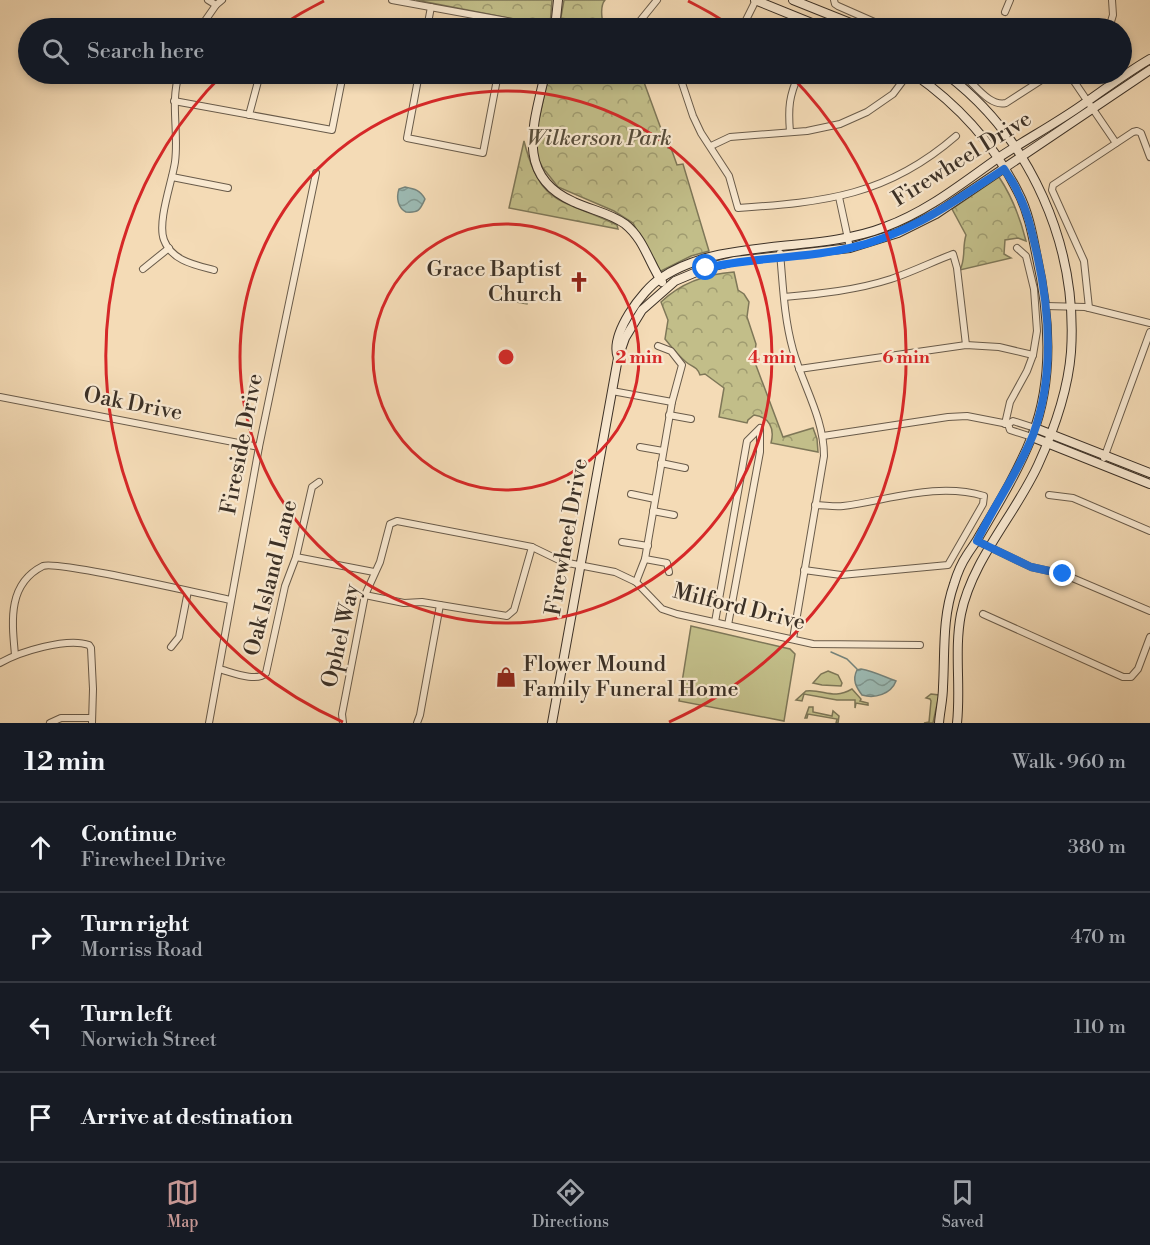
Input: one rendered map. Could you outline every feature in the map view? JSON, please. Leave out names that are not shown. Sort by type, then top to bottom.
[{"type":"street","points":[[208,0],[216,5]]},
{"type":"street","points":[[207,18],[222,0]]},
{"type":"street","points":[[392,0],[477,18]]},
{"type":"street","points":[[556,18],[558,0]]},
{"type":"street","points":[[642,18],[657,0]]},
{"type":"street","points":[[747,18],[755,0],[799,18]]},
{"type":"street","points":[[794,0],[838,18]]},
{"type":"street","points":[[834,0],[838,6],[865,18]]},
{"type":"street","points":[[1005,12],[1010,0]]},
{"type":"street","points":[[1112,0],[1112,18]]},
{"type":"street","points":[[429,18],[431,7]]},
{"type":"street","name":"Firewheel Drive","points":[[1132,72],[1150,59]]},
{"type":"street","name":"Firewheel Drive","points":[[1132,80],[1150,70]]},
{"type":"street","points":[[177,84],[174,101],[176,154],[163,223],[163,235],[169,248],[187,262],[214,270]]},
{"type":"street","points":[[249,115],[257,84]]},
{"type":"street","points":[[174,101],[332,130],[341,84]]},
{"type":"street","points":[[417,84],[408,138],[483,153],[496,84]]},
{"type":"street","points":[[543,84],[531,143],[534,159],[542,176],[561,195],[613,217],[626,225],[637,236],[666,287]]},
{"type":"street","points":[[683,84],[701,133],[729,176],[738,208],[799,204],[840,197],[892,179],[939,150],[956,136]]},
{"type":"street","points":[[789,132],[788,107],[794,84]]},
{"type":"street","points":[[711,146],[730,137],[807,131],[840,124],[867,112],[893,94],[900,84]]},
{"type":"street","points":[[927,84],[956,107],[998,159],[1018,192],[1030,223],[1041,273],[1046,306],[1047,350],[1040,412],[1034,432],[1011,482],[959,570],[946,616],[943,638],[944,689],[939,723]]},
{"type":"street","points":[[957,723],[961,615],[977,569],[1030,481],[1049,438],[1062,402],[1071,355],[1071,307],[1066,266],[1050,211],[1021,157],[987,112],[958,84]]},
{"type":"street","points":[[973,84],[997,104],[1006,103],[1035,84]]},
{"type":"street","points":[[1076,84],[1116,143]]},
{"type":"street","name":"Firewheel Drive","points":[[618,358],[615,350],[621,327],[644,294],[660,278],[690,263],[739,251],[780,252],[850,248],[898,233],[936,214],[1004,169],[1116,84]]},
{"type":"street","name":"Firewheel Drive","points":[[552,723],[618,358],[642,310],[666,287],[691,273],[884,228],[933,204],[1014,148],[1125,84]]},
{"type":"street","points":[[1089,308],[1084,261],[1052,190],[1053,185],[1133,132],[1141,133],[1150,157]]},
{"type":"street","name":"Fireside Drive","points":[[209,723],[259,447],[316,173]]},
{"type":"street","points":[[172,177],[228,188]]},
{"type":"street","points":[[840,197],[850,248]]},
{"type":"street","points":[[143,269],[169,248]]},
{"type":"street","points":[[1017,248],[1026,256],[1034,289],[1037,331],[1033,356],[1010,402],[1006,424],[1010,430],[1034,432],[1103,460],[1150,484]]},
{"type":"street","points":[[780,252],[789,338],[817,414],[823,436],[824,456],[793,639]]},
{"type":"street","points":[[784,297],[843,290],[890,279],[953,254],[957,268],[966,345]]},
{"type":"street","points":[[1046,306],[1089,308],[1150,323]]},
{"type":"street","points":[[1103,460],[1150,332]]},
{"type":"street","points":[[799,369],[966,345],[999,346],[1033,356]]},
{"type":"street","points":[[636,582],[648,546],[669,415],[682,365],[671,351],[658,346]]},
{"type":"street","points":[[612,391],[672,402]]},
{"type":"street","name":"Oak Drive","points":[[0,397],[259,447]]},
{"type":"street","points":[[669,415],[691,419]]},
{"type":"street","points":[[823,436],[948,417],[968,416],[1006,424]]},
{"type":"street","points":[[715,622],[747,441],[760,429],[761,443],[729,625]]},
{"type":"street","points":[[640,447],[663,452]]},
{"type":"street","points":[[1103,460],[1150,473]]},
{"type":"street","points":[[661,463],[685,468]]},
{"type":"street","name":"Oak Island Lane","points":[[219,669],[254,677],[260,677],[266,673],[285,586],[296,557],[312,487],[319,482]]},
{"type":"street","points":[[804,570],[841,575],[948,565],[983,504],[984,496],[966,491],[945,490],[840,506],[815,505]]},
{"type":"street","points":[[631,495],[655,500]]},
{"type":"street","points":[[1049,495],[1073,498],[1150,531]]},
{"type":"street","points":[[653,511],[674,515]]},
{"type":"street","name":"Milford Drive","points":[[390,524],[397,521],[531,547],[563,562],[615,572],[636,582],[662,609],[677,614],[813,644],[920,645]]},
{"type":"street","name":"Ophel Way","points":[[343,723],[342,714],[365,595],[380,562],[390,524]]},
{"type":"street","points":[[732,526],[746,529]]},
{"type":"street","points":[[977,541],[1031,567],[1063,574],[1150,611]]},
{"type":"street","points":[[622,542],[648,546]]},
{"type":"street","points":[[365,595],[404,603],[440,604],[507,616],[512,614],[531,547]]},
{"type":"street","points":[[296,557],[374,572]]},
{"type":"street","points":[[645,559],[667,563],[669,572]]},
{"type":"street","points":[[15,655],[11,616],[15,594],[27,578],[42,567],[55,565],[81,569],[231,600]]},
{"type":"street","points":[[171,646],[179,636],[189,591]]},
{"type":"street","points":[[417,723],[440,604]]},
{"type":"street","points":[[983,614],[1123,677],[1131,677],[1138,669],[1150,637]]},
{"type":"street","points":[[0,663],[15,655],[66,643],[85,643],[91,648],[92,721],[61,718],[50,723]]},
{"type":"green space","points":[[416,0],[552,0],[551,18],[509,18]]},
{"type":"green space","points":[[564,0],[605,0],[602,18],[561,18]]},
{"type":"green space","name":"Wilkerson Park","points":[[547,84],[645,84],[668,148],[671,148],[677,165],[683,164],[709,251],[691,256],[659,272],[633,223],[614,211],[558,187],[537,157],[537,128]]},
{"type":"green space","name":"Wilkerson Park","points":[[524,141],[538,179],[547,190],[568,204],[617,225],[618,229],[509,208]]},
{"type":"green space","points":[[999,177],[1016,208],[1026,241],[1018,238],[1005,240],[1004,254],[1011,258],[960,270],[966,235],[952,209]]},
{"type":"green space","points":[[734,272],[738,290],[749,302],[747,317],[756,344],[754,360],[783,437],[813,428],[818,452],[771,443],[770,424],[759,416],[754,415],[747,423],[719,417],[724,388],[705,374],[700,375],[696,368],[688,364],[665,339],[668,320],[661,302],[677,289],[695,280]]},
{"type":"green space","points":[[507,291],[529,295],[527,304],[505,300]]},
{"type":"green space","points":[[691,626],[790,649],[795,654],[784,721],[679,701]]},
{"type":"green space","points":[[828,671],[838,675],[841,686],[813,683],[821,674]]},
{"type":"green space","points":[[852,689],[861,699],[860,701],[868,705],[856,703],[855,708],[855,700],[837,700],[804,694],[802,701],[796,700],[806,691],[839,694]]},
{"type":"green space","points":[[931,694],[939,695],[933,723],[924,723],[929,722],[931,701],[926,698]]},
{"type":"green space","points":[[809,707],[813,707],[813,712],[832,716],[833,711],[839,716],[838,723],[836,723],[837,719],[808,714],[805,718]]},
{"type":"water","points":[[405,187],[417,190],[425,199],[420,208],[414,212],[406,212],[399,205],[399,189]]},
{"type":"water","points":[[861,669],[896,681],[882,694],[862,695],[855,680],[857,670]]},
{"type":"waterway","points":[[831,652],[847,659],[857,669]]},
{"type":"place","name":"Grace Baptist Church","points":[[579,282]]},
{"type":"place","name":"Flower Mound Family Funeral Home","points":[[506,677]]},
{"type":"route","points":[[706,268],[735,261],[850,248],[898,233],[936,214],[1004,169],[1018,192],[1030,223],[1046,306],[1047,350],[1040,412],[1032,437],[1011,482],[977,541],[1031,567],[1063,574]]}]
